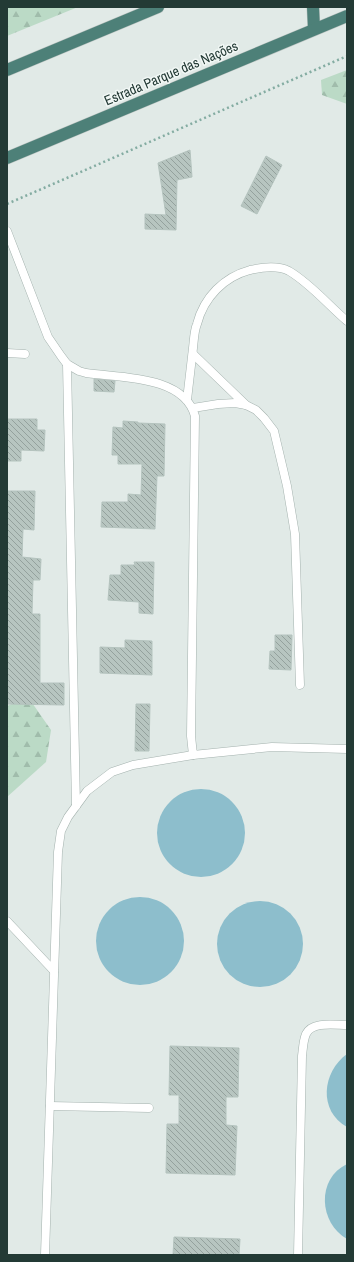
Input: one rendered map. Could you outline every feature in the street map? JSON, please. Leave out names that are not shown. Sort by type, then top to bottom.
[{"type":"highway","points":[[7,70],[158,7]]},
{"type":"highway","points":[[313,7],[314,30]]},
{"type":"highway","name":"Estrada Parque das Nações","points":[[7,158],[347,16]]},
{"type":"lane","points":[[7,231],[48,337],[67,364],[86,373],[140,379],[159,383],[187,400],[193,408],[195,416],[191,736],[193,755]]},
{"type":"lane","points":[[187,400],[196,324],[202,310],[214,291],[220,285],[241,273],[266,267],[279,268],[288,271],[314,291],[347,321]]},
{"type":"lane","points":[[7,353],[25,354]]},
{"type":"lane","points":[[193,354],[246,405],[256,410],[274,431],[287,486],[295,534],[300,684]]},
{"type":"lane","points":[[67,364],[76,806]]},
{"type":"lane","points":[[193,408],[218,404],[246,405]]},
{"type":"lane","points":[[45,1255],[58,852],[61,831],[68,817],[87,791],[112,772],[133,765],[193,755],[272,747],[347,749]]},
{"type":"lane","points":[[7,921],[54,971]]},
{"type":"lane","points":[[298,1255],[302,1056],[304,1039],[306,1033],[310,1029],[318,1026],[347,1025]]},
{"type":"lane","points":[[50,1106],[150,1108]]},
{"type":"path","points":[[7,204],[347,56]]},
{"type":"green space","points":[[7,7],[78,7],[7,36]]},
{"type":"green space","points":[[347,70],[347,104],[322,95],[321,80]]},
{"type":"green space","points":[[28,697],[51,730],[46,762],[7,797],[7,706]]},
{"type":"water","points":[[201,789],[218,793],[232,802],[241,816],[245,833],[241,850],[232,864],[218,873],[201,877],[184,873],[170,864],[161,850],[157,833],[161,816],[170,802],[184,793]]},
{"type":"water","points":[[140,897],[157,901],[171,910],[180,924],[184,941],[180,958],[171,972],[157,981],[140,985],[123,981],[109,972],[100,958],[96,941],[100,924],[109,910],[123,901]]},
{"type":"water","points":[[252,901],[268,901],[277,904],[291,913],[300,927],[303,936],[303,952],[300,961],[291,975],[277,984],[268,987],[252,987],[236,980],[229,975],[224,968],[217,952],[217,936],[224,920],[229,913],[236,908]]},
{"type":"water","points":[[347,1054],[347,1127],[338,1120],[331,1111],[327,1091],[328,1081],[332,1071]]},
{"type":"water","points":[[347,1164],[347,1239],[338,1232],[331,1223],[325,1201],[326,1190],[330,1180],[337,1171]]},
{"type":"building","points":[[190,150],[192,177],[177,180],[176,230],[145,229],[145,214],[166,215],[158,163]]},
{"type":"building","points":[[266,156],[282,165],[257,214],[241,206]]},
{"type":"building","points":[[94,379],[115,381],[114,392],[94,391]]},
{"type":"building","points":[[7,419],[37,419],[37,430],[45,430],[44,451],[21,450],[21,461],[7,461]]},
{"type":"building","points":[[123,421],[165,424],[164,476],[157,476],[155,529],[101,527],[102,502],[128,502],[128,494],[141,495],[142,464],[118,464],[118,455],[112,455],[113,427],[123,428]]},
{"type":"building","points":[[7,491],[35,491],[34,530],[23,529],[22,557],[41,559],[40,580],[33,580],[32,614],[40,614],[40,683],[64,683],[64,705],[7,704]]},
{"type":"building","points":[[134,562],[154,562],[153,614],[139,613],[139,602],[108,600],[110,575],[121,575],[121,565],[135,565]]},
{"type":"building","points":[[275,635],[292,635],[291,670],[269,669],[270,651],[275,651]]},
{"type":"building","points":[[125,640],[152,641],[152,675],[100,673],[100,647],[125,648]]},
{"type":"building","points":[[136,704],[150,704],[149,751],[135,751]]},
{"type":"building","points":[[170,1046],[239,1048],[238,1097],[226,1097],[226,1125],[237,1126],[235,1175],[166,1173],[167,1124],[179,1124],[179,1095],[169,1095]]},
{"type":"building","points":[[174,1237],[240,1239],[239,1255],[173,1255]]}]
